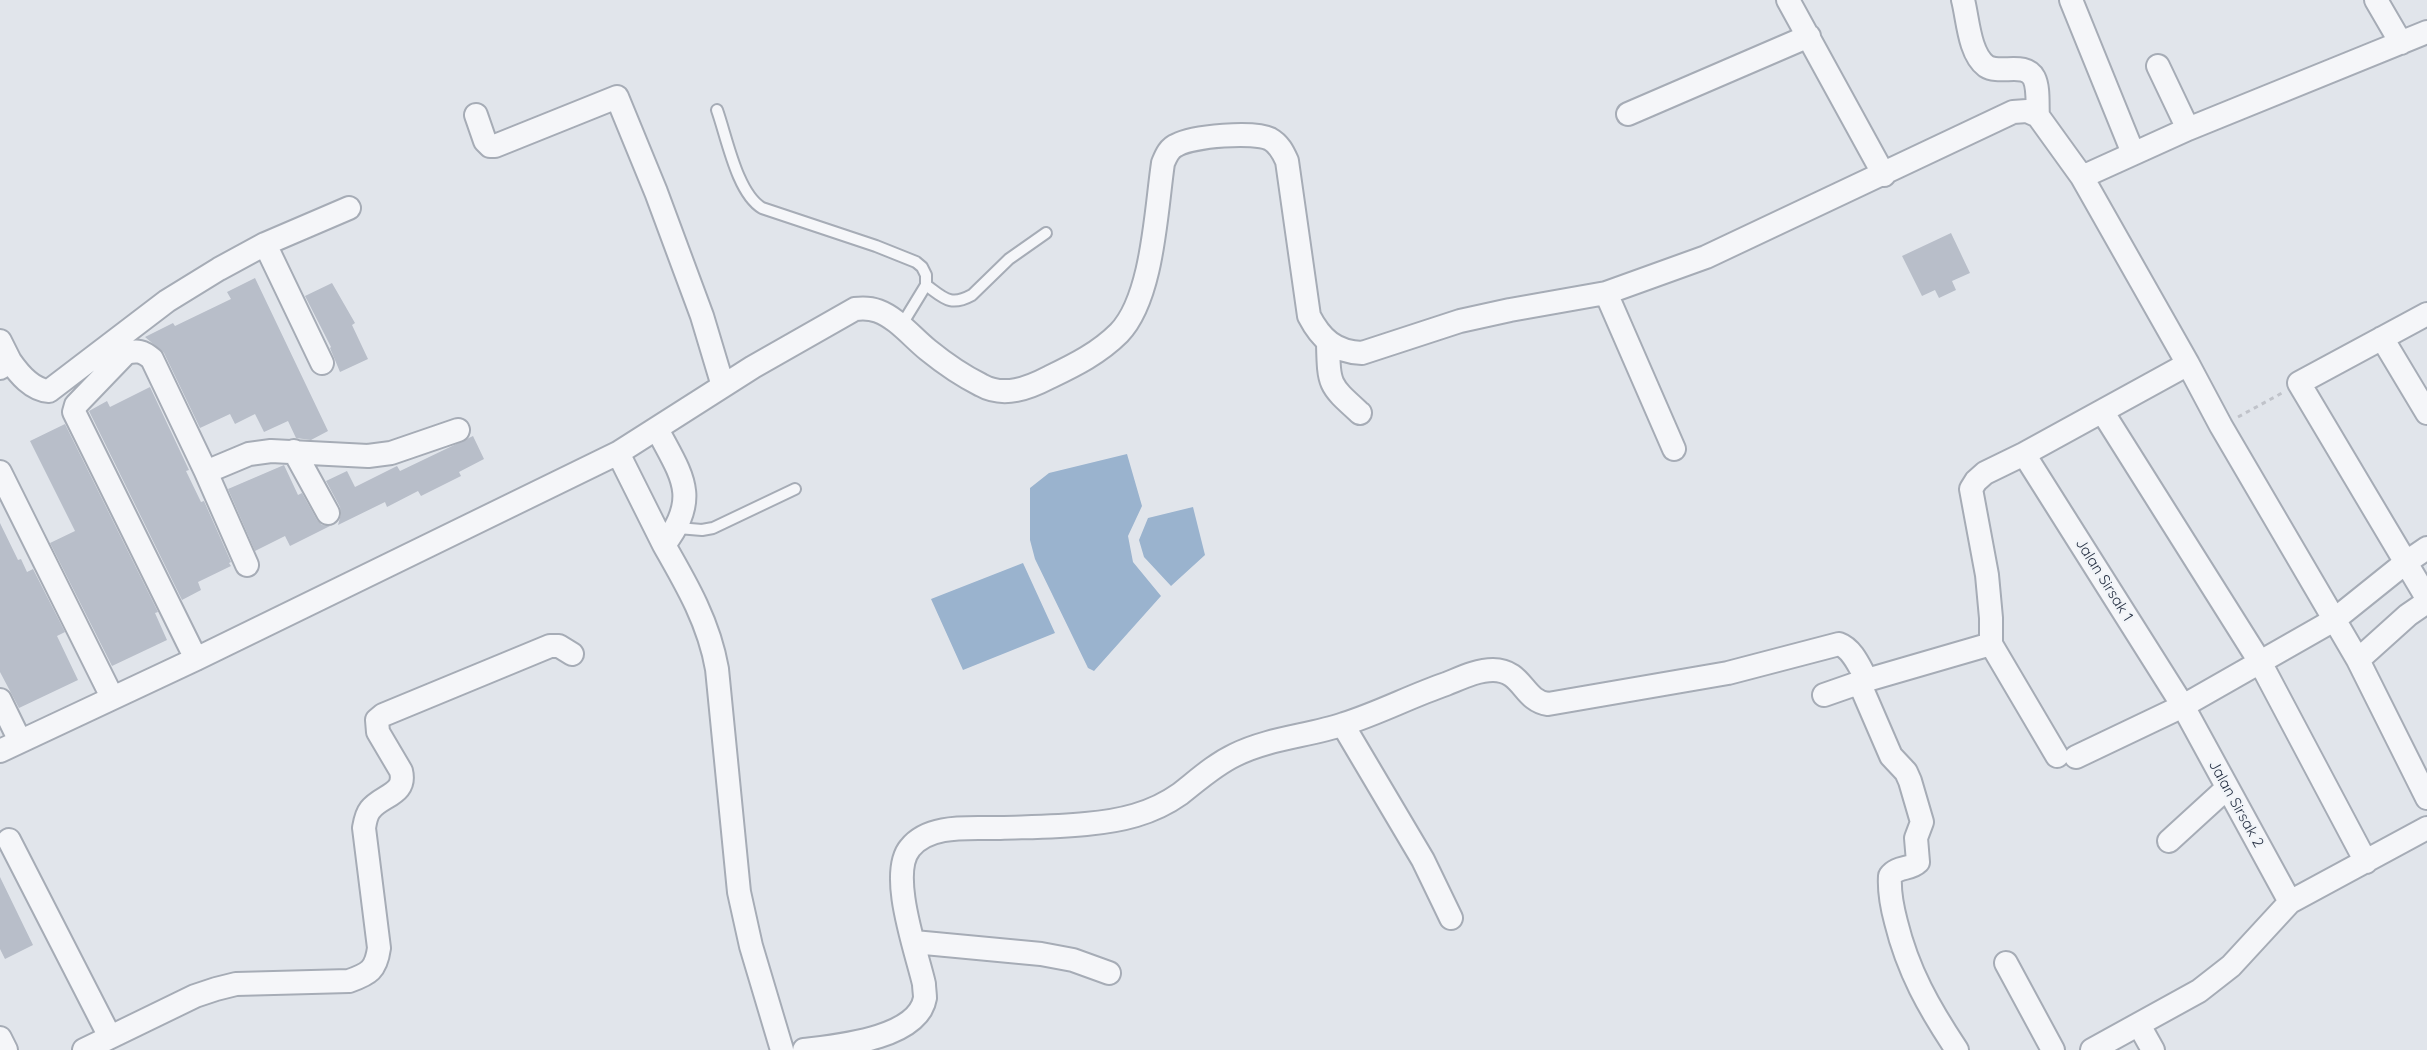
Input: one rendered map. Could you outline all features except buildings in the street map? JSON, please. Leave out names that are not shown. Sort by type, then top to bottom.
[{"type":"street","points":[[1788,0],[1884,175]]},
{"type":"street","points":[[1963,0],[1975,50],[1980,60],[1997,70],[2021,69],[2029,72],[2034,78],[2038,116]]},
{"type":"street","points":[[2071,0],[2133,153]]},
{"type":"street","points":[[2376,0],[2401,43]]},
{"type":"street","points":[[2082,177],[2188,129],[2427,32]]},
{"type":"street","points":[[1628,114],[1809,36]]},
{"type":"street","points":[[2158,66],[2188,129]]},
{"type":"street","points":[[476,114],[487,144],[495,146],[617,97],[656,192],[702,316],[723,386]]},
{"type":"street","points":[[0,700],[10,746],[196,659],[618,453],[723,386],[855,309],[878,310],[929,351],[983,387],[998,391],[1017,391],[1037,384],[1084,360],[1120,332],[1133,311],[1143,287],[1153,244],[1163,163],[1167,153],[1175,145],[1187,141],[1254,135],[1269,139],[1280,147],[1287,161],[1305,299],[1310,316],[1318,332],[1328,344],[1350,352],[1362,353],[1460,321],[1606,294],[1706,257],[1884,175],[2013,112],[2027,111],[2038,116],[2082,177],[2221,426],[2358,660],[2427,798]]},
{"type":"street","points":[[0,341],[5,364],[27,381],[42,390],[49,391],[167,300],[265,244],[349,208]]},
{"type":"street","points":[[265,244],[322,363]]},
{"type":"street","points":[[1606,294],[1674,449]]},
{"type":"street","points":[[2427,314],[2299,383],[2427,598]]},
{"type":"street","points":[[2382,338],[2427,413]]},
{"type":"street","points":[[1328,344],[1331,385],[1360,413]]},
{"type":"street","points":[[196,659],[74,412],[76,405],[126,353],[135,350],[144,352],[152,358],[247,565]]},
{"type":"street","points":[[2188,364],[1985,473],[1971,489],[1987,576],[1991,644],[2067,757],[2183,706],[2334,620],[2427,548]]},
{"type":"street","points":[[2102,411],[2260,662],[2366,862]]},
{"type":"street","points":[[657,429],[678,471],[686,495],[685,508],[671,536]]},
{"type":"street","points":[[206,472],[249,454],[294,451],[368,456],[391,453],[458,430]]},
{"type":"street","points":[[294,451],[328,513]]},
{"type":"street","points":[[618,453],[671,536],[707,626],[717,669],[739,892],[751,946],[782,1050]]},
{"type":"street","name":"Jalan Sirsak 1","points":[[2024,454],[2183,706]]},
{"type":"street","points":[[0,472],[112,697]]},
{"type":"street","points":[[2358,660],[2408,615],[2427,602]]},
{"type":"street","points":[[804,1050],[863,1041],[908,1023],[918,1012],[925,999],[924,984],[901,885],[902,865],[909,848],[923,837],[960,828],[1083,825],[1118,820],[1147,812],[1179,795],[1206,772],[1235,755],[1270,743],[1343,725],[1481,671],[1507,672],[1516,677],[1533,698],[1540,703],[1548,704],[1728,673],[1839,644],[1845,646],[1850,652],[1891,756],[1908,776],[1922,822],[1916,838],[1918,862],[1914,866],[1896,870],[1890,876],[1892,908],[1903,951],[1919,989],[1957,1050]]},
{"type":"street","points":[[1824,695],[1863,681],[1991,644]]},
{"type":"street","points":[[84,1050],[195,996],[236,984],[349,981],[365,975],[377,964],[380,948],[364,828],[371,809],[397,790],[402,779],[401,771],[378,732],[377,720],[383,715],[550,646],[559,646],[572,654]]},
{"type":"street","name":"Jalan Sirsak 2","points":[[2183,706],[2290,902]]},
{"type":"street","points":[[1343,725],[1423,860],[1451,918]]},
{"type":"street","points":[[2169,841],[2227,788]]},
{"type":"street","points":[[2092,1050],[2199,991],[2231,966],[2290,902],[2427,828]]},
{"type":"street","points":[[9,840],[110,1037]]},
{"type":"street","points":[[914,942],[1041,954],[1073,960],[1109,973]]},
{"type":"street","points":[[2006,963],[2053,1050]]},
{"type":"street","points":[[2139,1024],[2153,1050]]},
{"type":"street","points":[[0,1038],[6,1050]]},
{"type":"lane","points":[[717,110],[744,189],[755,204],[916,262],[922,267],[926,275],[926,285],[900,326]]},
{"type":"lane","points":[[926,285],[949,301],[961,301],[972,295],[1025,246],[1046,233]]},
{"type":"lane","points":[[671,536],[713,528],[795,489]]},
{"type":"path","points":[[2221,426],[2299,383]]},
{"type":"water","points":[[1127,454],[1142,506],[1128,536],[1133,562],[1161,596],[1094,671],[1088,668],[1035,559],[1030,540],[1030,488],[1049,473]]},
{"type":"water","points":[[1193,507],[1205,555],[1171,586],[1144,557],[1139,540],[1148,518]]},
{"type":"water","points":[[1023,563],[1055,633],[963,670],[931,599]]}]
